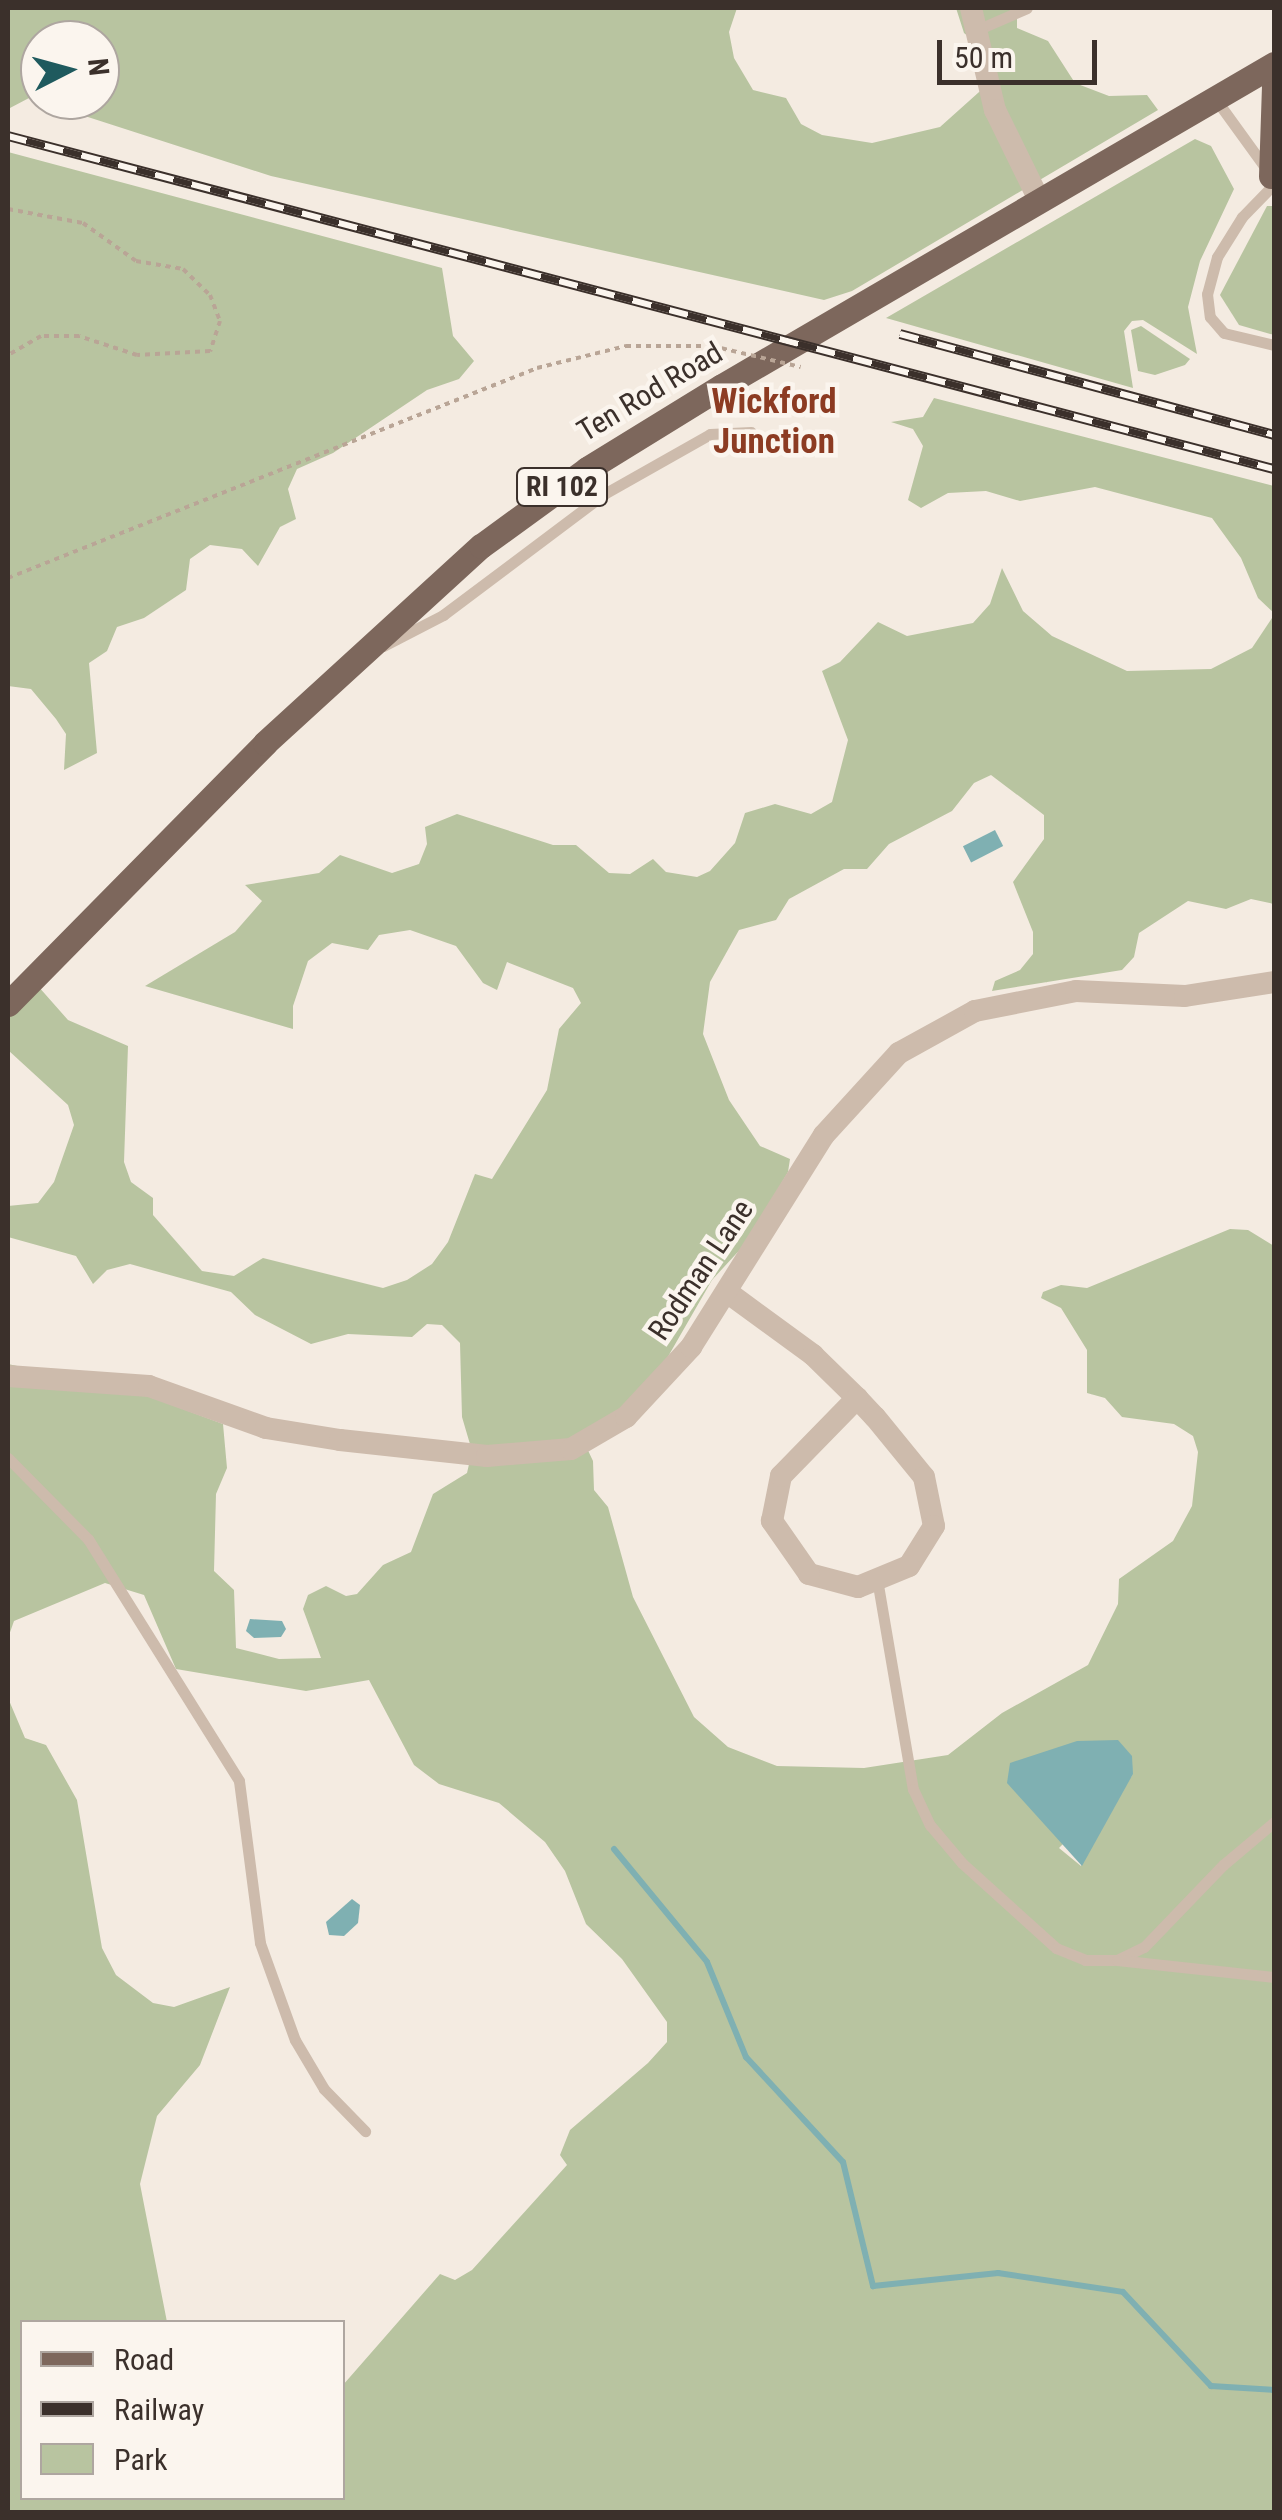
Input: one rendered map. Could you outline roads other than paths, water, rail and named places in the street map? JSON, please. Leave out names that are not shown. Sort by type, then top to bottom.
[{"type":"main road","name":"Ten Rod Road","points":[[8,1004],[360,654],[481,546],[587,469],[1274,64]]},
{"type":"main road","points":[[1273,180],[1274,86]]},
{"type":"street","points":[[975,18],[996,110],[1040,202]]},
{"type":"street","name":"Rodman Lane","points":[[8,1376],[149,1386],[266,1428],[340,1440],[488,1456],[572,1449],[626,1417],[691,1347],[824,1136],[899,1053],[975,1011],[1076,992],[1186,996],[1274,982]]},
{"type":"street","points":[[727,1292],[813,1355],[856,1398],[924,1477],[934,1526],[909,1566],[858,1586],[810,1574],[772,1521],[782,1476],[856,1398]]},
{"type":"lane","points":[[975,18],[1028,8]]},
{"type":"lane","points":[[1217,101],[1273,180],[1242,217],[1218,257],[1207,294],[1210,317],[1224,333],[1274,345]]},
{"type":"lane","points":[[360,654],[406,638],[442,616],[604,494],[664,459],[710,434],[752,432]]},
{"type":"lane","points":[[8,1458],[88,1539],[240,1780],[249,1893],[266,1958],[295,2040],[324,2089],[365,2132]]},
{"type":"lane","points":[[876,1579],[913,1789],[930,1825],[962,1863],[1056,1948],[1085,1960],[1274,1977]]},
{"type":"lane","points":[[1118,1960],[1144,1947],[1222,1864],[1274,1822]]},
{"type":"water","points":[[995,830],[1003,846],[971,862],[963,846]]},
{"type":"water","points":[[250,1619],[282,1621],[286,1629],[281,1637],[254,1638],[246,1631]]},
{"type":"water","points":[[1118,1740],[1132,1756],[1133,1774],[1082,1866],[1007,1783],[1010,1763],[1077,1741]]},
{"type":"water","points":[[352,1899],[360,1905],[358,1923],[344,1936],[329,1935],[326,1922]]},
{"type":"waterway","points":[[614,1849],[707,1962],[746,2057],[843,2162],[873,2286],[998,2273],[1123,2292],[1211,2386],[1274,2390]]},
{"type":"railway","points":[[8,136],[1274,469]]},
{"type":"railway","points":[[900,334],[1274,435]]},
{"type":"district","name":"Wickford Junction","points":[[774,422]]}]
